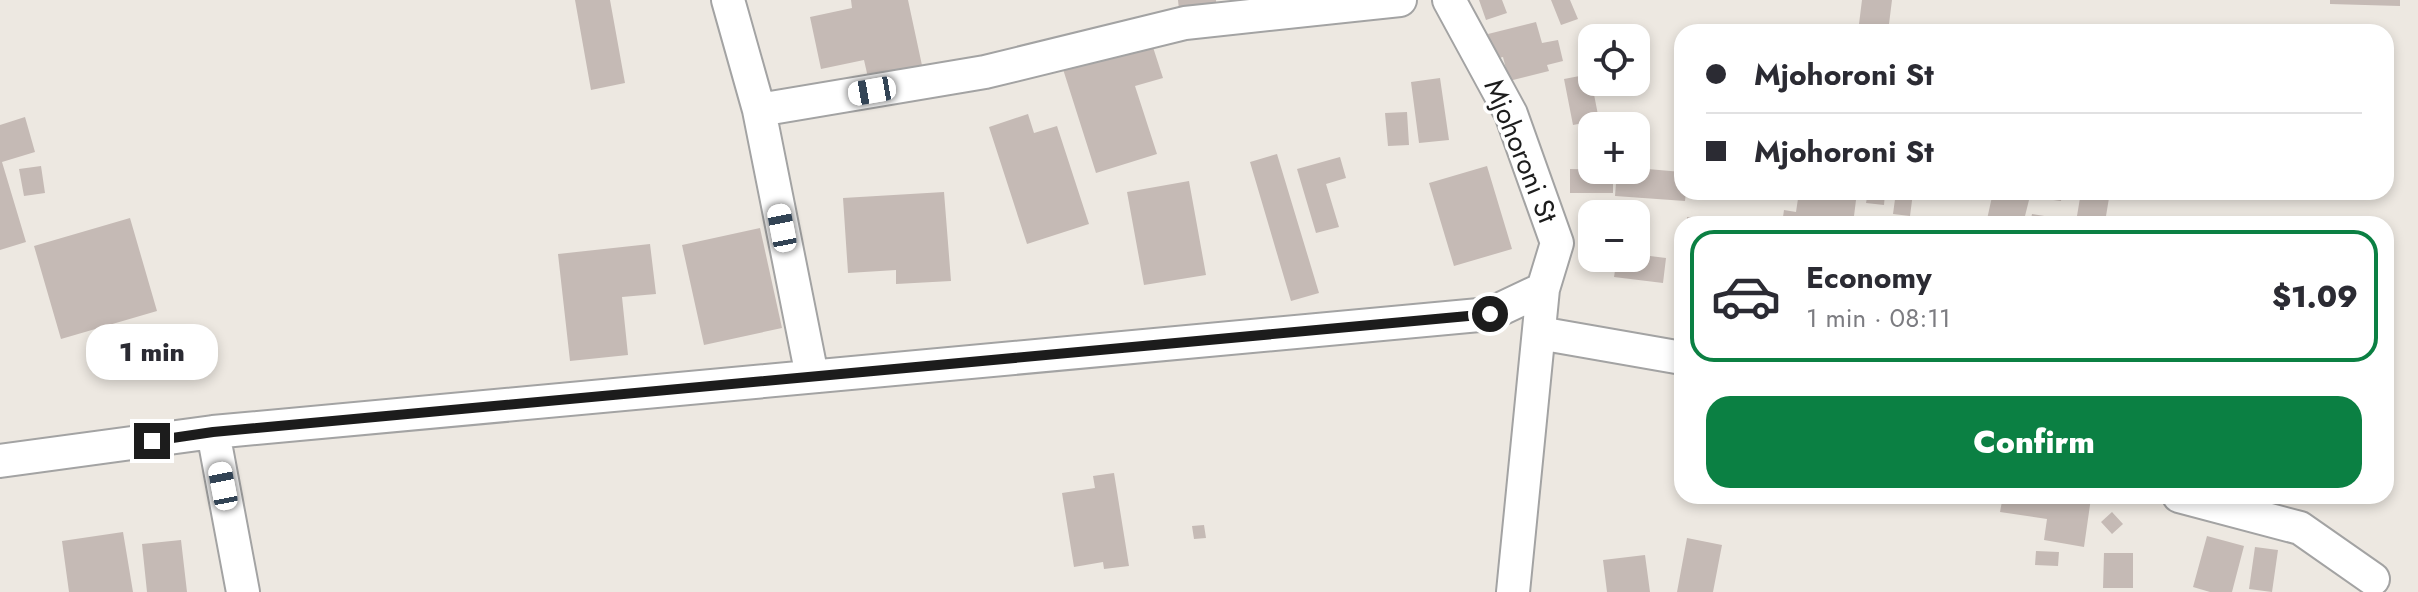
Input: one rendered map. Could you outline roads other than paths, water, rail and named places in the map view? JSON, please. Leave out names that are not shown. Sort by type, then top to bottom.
[{"type":"street","points":[[728,0],[759,110],[812,376]]},
{"type":"street","points":[[759,110],[985,72],[1185,23],[1400,0]]},
{"type":"street","name":"Mjohoroni St","points":[[1449,0],[1511,114],[1557,243],[1543,289],[1513,592]]},
{"type":"street","points":[[0,461],[213,432],[1490,314],[1543,289]]},
{"type":"street","points":[[1539,333],[1674,357]]},
{"type":"street","points":[[213,432],[243,592]]},
{"type":"street","points":[[2209,504],[2300,528],[2373,579]]}]
